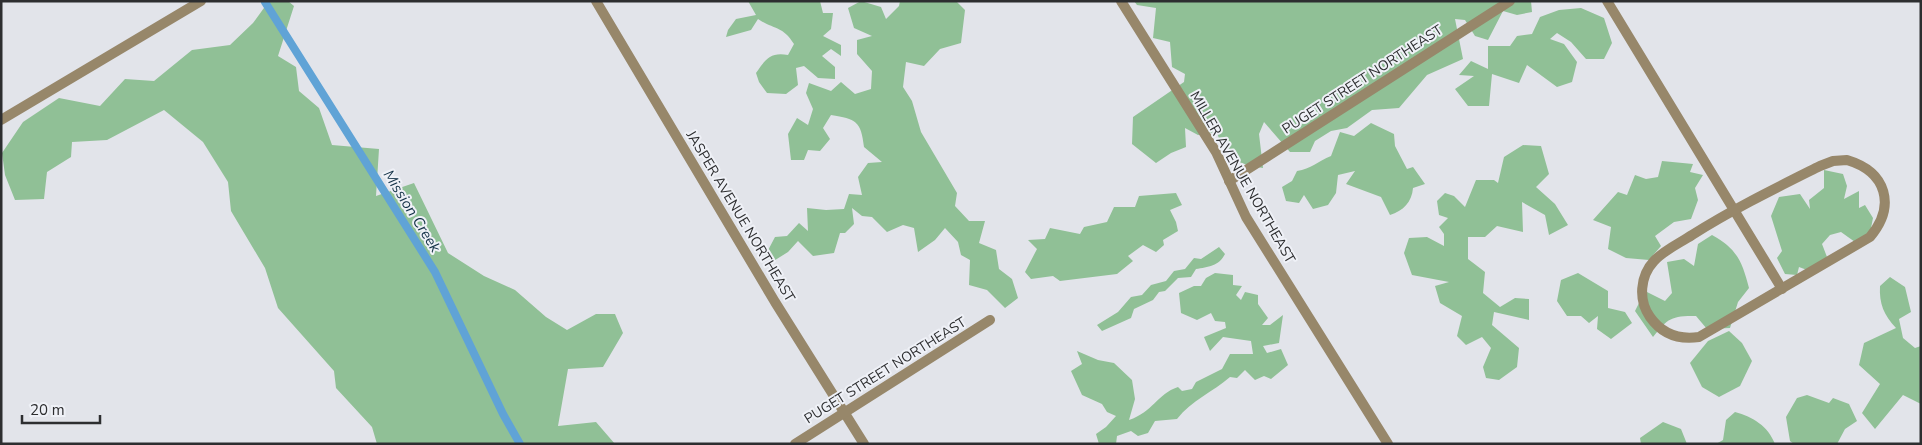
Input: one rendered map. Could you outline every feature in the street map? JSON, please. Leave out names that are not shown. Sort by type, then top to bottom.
[{"type":"street","points":[[1,120],[201,1]]},
{"type":"street","name":"JASPER AVENUE NORTHEAST","points":[[596,1],[774,302],[864,444]]},
{"type":"street","name":"MILLER AVENUE NORTHEAST","points":[[1120,1],[1216,152],[1246,217],[1388,444]]},
{"type":"street","name":"PUGET STREET NORTHEAST","points":[[1229,181],[1510,1]]},
{"type":"street","points":[[1607,1],[1782,289]]},
{"type":"street","points":[[1847,160],[1867,168],[1882,187],[1885,200],[1885,214],[1879,226],[1870,237],[1782,289],[1700,337],[1688,339],[1664,332],[1647,314],[1642,298],[1643,280],[1654,260],[1734,208],[1833,161],[1847,160]]},
{"type":"street","name":"PUGET STREET NORTHEAST","points":[[794,444],[990,320]]},
{"type":"green space","points":[[269,1],[288,1],[294,6],[278,56],[296,67],[299,91],[319,108],[332,145],[379,149],[376,196],[414,183],[448,253],[484,276],[515,290],[546,317],[567,330],[596,314],[615,314],[623,333],[603,367],[568,369],[558,426],[596,422],[615,444],[377,444],[372,427],[336,388],[334,371],[278,308],[265,268],[231,211],[228,182],[203,142],[164,110],[107,140],[72,142],[71,157],[47,172],[44,199],[15,200],[5,175],[2,153],[23,122],[59,98],[100,106],[125,79],[154,81],[192,50],[230,45],[253,23]]},
{"type":"green space","points":[[748,1],[820,1],[823,13],[833,13],[831,29],[823,36],[841,45],[841,56],[831,49],[822,56],[835,67],[835,79],[818,78],[804,66],[796,68],[798,85],[786,94],[767,93],[759,82],[756,73],[769,58],[782,54],[788,55],[794,44],[782,31],[758,19],[751,30],[726,37],[728,30],[736,19],[756,15]]},
{"type":"green space","points":[[861,1],[881,7],[886,19],[899,6],[900,1],[956,1],[965,10],[961,43],[940,49],[924,66],[906,62],[903,87],[912,101],[921,132],[957,193],[955,206],[969,221],[985,221],[979,243],[996,250],[999,269],[1012,279],[1018,298],[1005,308],[987,290],[969,285],[970,260],[961,255],[958,242],[945,228],[935,240],[918,252],[914,228],[903,225],[887,232],[872,217],[862,216],[852,208],[854,224],[845,233],[840,233],[834,253],[813,256],[798,241],[788,252],[772,262],[765,256],[775,237],[787,236],[799,223],[808,231],[807,208],[844,209],[849,194],[862,195],[858,177],[868,163],[882,162],[864,147],[861,132],[856,123],[846,118],[831,115],[823,128],[830,139],[820,151],[808,150],[804,160],[791,160],[788,134],[797,118],[808,125],[813,109],[806,93],[809,83],[831,91],[841,82],[855,94],[871,89],[872,71],[857,54],[857,40],[872,36],[854,28],[848,8]]},
{"type":"green space","points":[[1134,1],[1531,1],[1532,12],[1517,15],[1503,11],[1488,40],[1475,36],[1465,20],[1455,19],[1463,59],[1427,75],[1399,108],[1372,110],[1347,128],[1331,131],[1315,141],[1310,152],[1290,152],[1264,122],[1259,134],[1263,168],[1233,159],[1224,148],[1217,132],[1198,135],[1185,128],[1186,147],[1171,153],[1156,163],[1132,144],[1133,117],[1184,82],[1185,74],[1172,67],[1170,42],[1153,38],[1156,8],[1137,5]]},
{"type":"green space","points":[[1581,8],[1604,18],[1612,43],[1604,59],[1586,59],[1571,42],[1557,33],[1550,39],[1564,44],[1577,62],[1572,82],[1557,87],[1527,65],[1519,83],[1492,74],[1489,106],[1468,106],[1455,89],[1474,76],[1459,75],[1471,61],[1488,69],[1488,46],[1510,46],[1517,36],[1532,34],[1540,17],[1559,10]]},
{"type":"green space","points":[[1371,123],[1394,134],[1395,146],[1407,169],[1413,167],[1425,184],[1413,188],[1409,202],[1403,208],[1390,215],[1381,197],[1346,184],[1355,171],[1338,175],[1336,193],[1328,205],[1313,209],[1304,195],[1299,203],[1286,201],[1282,187],[1292,181],[1297,171],[1306,169],[1331,156],[1340,132],[1354,136]]},
{"type":"green space","points":[[1523,145],[1541,146],[1549,174],[1536,187],[1555,204],[1568,225],[1549,235],[1545,215],[1522,202],[1523,232],[1497,226],[1485,237],[1468,237],[1468,259],[1485,272],[1483,293],[1500,307],[1515,298],[1529,299],[1529,320],[1494,312],[1492,325],[1519,348],[1517,367],[1499,380],[1486,378],[1483,367],[1491,348],[1482,337],[1466,345],[1457,336],[1462,316],[1440,303],[1435,286],[1449,282],[1412,275],[1404,253],[1409,238],[1427,237],[1444,246],[1444,234],[1439,227],[1448,218],[1439,215],[1437,201],[1445,193],[1454,196],[1465,207],[1476,180],[1494,180],[1498,183],[1504,157]]},
{"type":"green space","points":[[1662,161],[1693,164],[1690,172],[1703,175],[1695,188],[1698,200],[1691,219],[1674,222],[1655,236],[1661,246],[1649,260],[1626,258],[1608,249],[1611,227],[1593,220],[1618,192],[1627,195],[1635,175],[1646,179],[1658,177]]},
{"type":"green space","points":[[1824,170],[1843,174],[1847,186],[1844,199],[1859,191],[1859,208],[1865,205],[1873,218],[1870,233],[1855,242],[1841,232],[1830,235],[1822,244],[1827,257],[1815,273],[1799,267],[1797,275],[1785,274],[1777,258],[1782,251],[1771,216],[1779,197],[1800,194],[1810,209],[1809,200],[1824,188]]},
{"type":"green space","points":[[1176,193],[1182,205],[1170,210],[1178,231],[1163,240],[1164,245],[1156,252],[1143,245],[1128,256],[1133,261],[1117,274],[1060,281],[1053,276],[1031,279],[1025,272],[1037,249],[1028,240],[1045,239],[1050,228],[1080,234],[1084,227],[1107,222],[1114,207],[1135,207],[1139,196]]},
{"type":"green space","points":[[1712,235],[1733,251],[1741,263],[1749,288],[1738,302],[1730,328],[1707,329],[1696,316],[1681,317],[1671,319],[1653,337],[1635,311],[1645,291],[1665,301],[1672,293],[1667,262],[1684,259],[1694,266],[1698,244]]},
{"type":"green space","points":[[1219,247],[1225,254],[1220,261],[1209,267],[1196,269],[1191,277],[1178,278],[1165,291],[1159,292],[1153,300],[1134,309],[1131,318],[1102,331],[1097,325],[1118,312],[1131,297],[1142,295],[1151,285],[1166,281],[1174,271],[1185,269],[1194,258],[1201,259]]},
{"type":"green space","points":[[1215,273],[1233,275],[1233,285],[1242,286],[1236,295],[1241,300],[1245,292],[1258,295],[1258,304],[1268,318],[1262,325],[1270,325],[1283,315],[1279,343],[1263,346],[1267,353],[1281,349],[1288,365],[1271,379],[1264,376],[1255,380],[1245,370],[1237,378],[1230,377],[1196,401],[1177,419],[1155,421],[1148,433],[1138,436],[1131,431],[1117,436],[1116,444],[1099,444],[1096,434],[1116,416],[1107,412],[1102,404],[1082,395],[1071,371],[1082,364],[1077,351],[1098,360],[1114,363],[1132,380],[1135,399],[1129,420],[1144,412],[1171,390],[1178,387],[1182,391],[1192,389],[1196,382],[1222,369],[1230,354],[1253,354],[1251,341],[1223,337],[1210,351],[1204,337],[1226,328],[1225,322],[1215,321],[1211,313],[1197,320],[1181,313],[1179,293],[1194,286],[1201,286],[1206,278]]},
{"type":"green space","points":[[1578,273],[1608,291],[1608,308],[1625,312],[1632,323],[1611,339],[1597,329],[1598,316],[1589,323],[1581,316],[1567,316],[1557,301],[1561,280]]},
{"type":"green space","points":[[1890,277],[1905,287],[1911,312],[1899,319],[1903,338],[1915,348],[1921,346],[1921,404],[1903,395],[1875,429],[1862,413],[1880,384],[1859,365],[1864,343],[1896,328],[1885,314],[1880,298],[1880,286]]},
{"type":"green space","points":[[1729,331],[1742,343],[1752,361],[1740,386],[1719,397],[1702,387],[1690,363],[1708,341]]},
{"type":"green space","points":[[1807,395],[1829,403],[1833,398],[1849,404],[1857,421],[1845,429],[1837,444],[1794,444],[1790,441],[1786,417],[1797,398]]},
{"type":"green space","points":[[1735,412],[1748,417],[1764,427],[1775,444],[1716,444],[1723,440],[1726,420]]},
{"type":"green space","points":[[1663,422],[1681,429],[1687,444],[1641,444],[1640,438]]},
{"type":"waterway","name":"Mission Creek","points":[[265,2],[435,272],[503,414],[520,444]]}]
